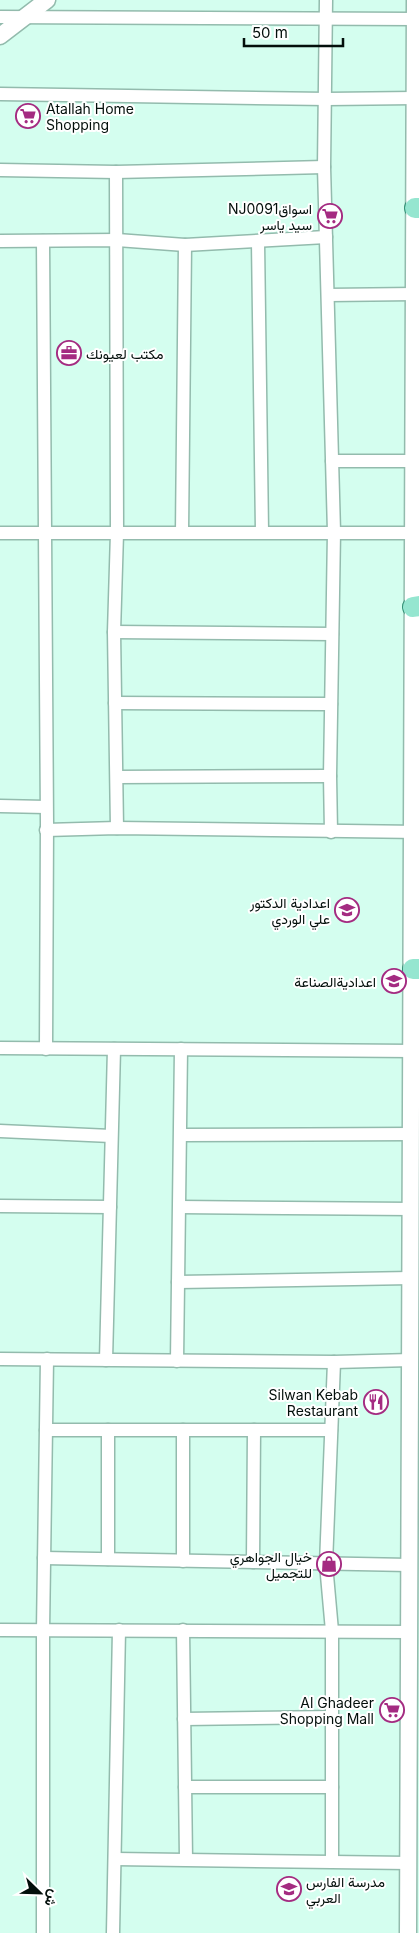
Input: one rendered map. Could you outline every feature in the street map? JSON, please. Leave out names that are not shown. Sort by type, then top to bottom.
[{"type":"street","points":[[0,36],[47,0]]},
{"type":"street","points":[[326,0],[327,99],[324,167],[334,532],[330,776],[331,832]]},
{"type":"street","points":[[408,1933],[412,1134],[416,969],[416,607],[413,532],[417,208],[415,0]]},
{"type":"street","points":[[0,16],[415,19]]},
{"type":"street","points":[[0,94],[327,99],[415,98]]},
{"type":"street","points":[[0,170],[116,172],[324,167]]},
{"type":"street","points":[[116,172],[117,533],[114,632],[118,777],[117,828]]},
{"type":"street","points":[[0,240],[117,240],[185,245],[326,237]]},
{"type":"street","points":[[43,241],[46,533],[46,1049]]},
{"type":"street","points":[[258,242],[262,532]]},
{"type":"street","points":[[182,532],[185,245]]},
{"type":"street","points":[[328,295],[415,294]]},
{"type":"street","points":[[332,461],[414,461]]},
{"type":"street","points":[[0,534],[413,532]]},
{"type":"street","points":[[114,632],[332,634]]},
{"type":"street","points":[[115,703],[331,704]]},
{"type":"street","points":[[118,777],[330,776]]},
{"type":"street","points":[[0,806],[46,807]]},
{"type":"street","points":[[46,830],[117,828],[416,832]]},
{"type":"street","points":[[0,1048],[413,1052]]},
{"type":"street","points":[[106,1360],[114,1049]]},
{"type":"street","points":[[177,1360],[181,1049]]},
{"type":"street","points":[[0,1131],[111,1136]]},
{"type":"street","points":[[181,1136],[412,1134]]},
{"type":"street","points":[[0,1206],[110,1207]]},
{"type":"street","points":[[180,1207],[412,1209]]},
{"type":"street","points":[[178,1282],[411,1278]]},
{"type":"street","points":[[0,1359],[334,1362],[411,1360]]},
{"type":"street","points":[[43,1933],[43,1630],[47,1359]]},
{"type":"street","points":[[332,1861],[332,1631],[326,1564],[334,1362]]},
{"type":"street","points":[[46,1430],[331,1430]]},
{"type":"street","points":[[108,1430],[108,1560]]},
{"type":"street","points":[[183,1430],[183,1561]]},
{"type":"street","points":[[253,1562],[254,1430]]},
{"type":"street","points":[[44,1558],[409,1566]]},
{"type":"street","points":[[0,1630],[409,1632]]},
{"type":"street","points":[[113,1933],[119,1630]]},
{"type":"street","points":[[183,1630],[186,1859]]},
{"type":"street","points":[[184,1719],[332,1717]]},
{"type":"street","points":[[185,1787],[332,1787]]},
{"type":"street","points":[[115,1859],[409,1863]]},
{"type":"place","name":"Atallah Home Shopping","points":[[28,116]]},
{"type":"place","name":"NJ0091اسواق سيد ياسر","points":[[330,216]]},
{"type":"place","name":"مكتب لعيونك","points":[[69,353]]},
{"type":"place","name":"اعدادية الدكتور علي الوردي","points":[[347,910]]},
{"type":"place","name":"اعداديةالصناعة","points":[[394,981]]},
{"type":"place","name":"Silwan Kebab Restaurant","points":[[376,1402]]},
{"type":"place","name":"خيال الجواهري للتجميل","points":[[329,1564]]},
{"type":"place","name":"Al Ghadeer Shopping Mall","points":[[392,1710]]},
{"type":"place","name":"مدرسة الفارس العربي","points":[[289,1889]]}]
